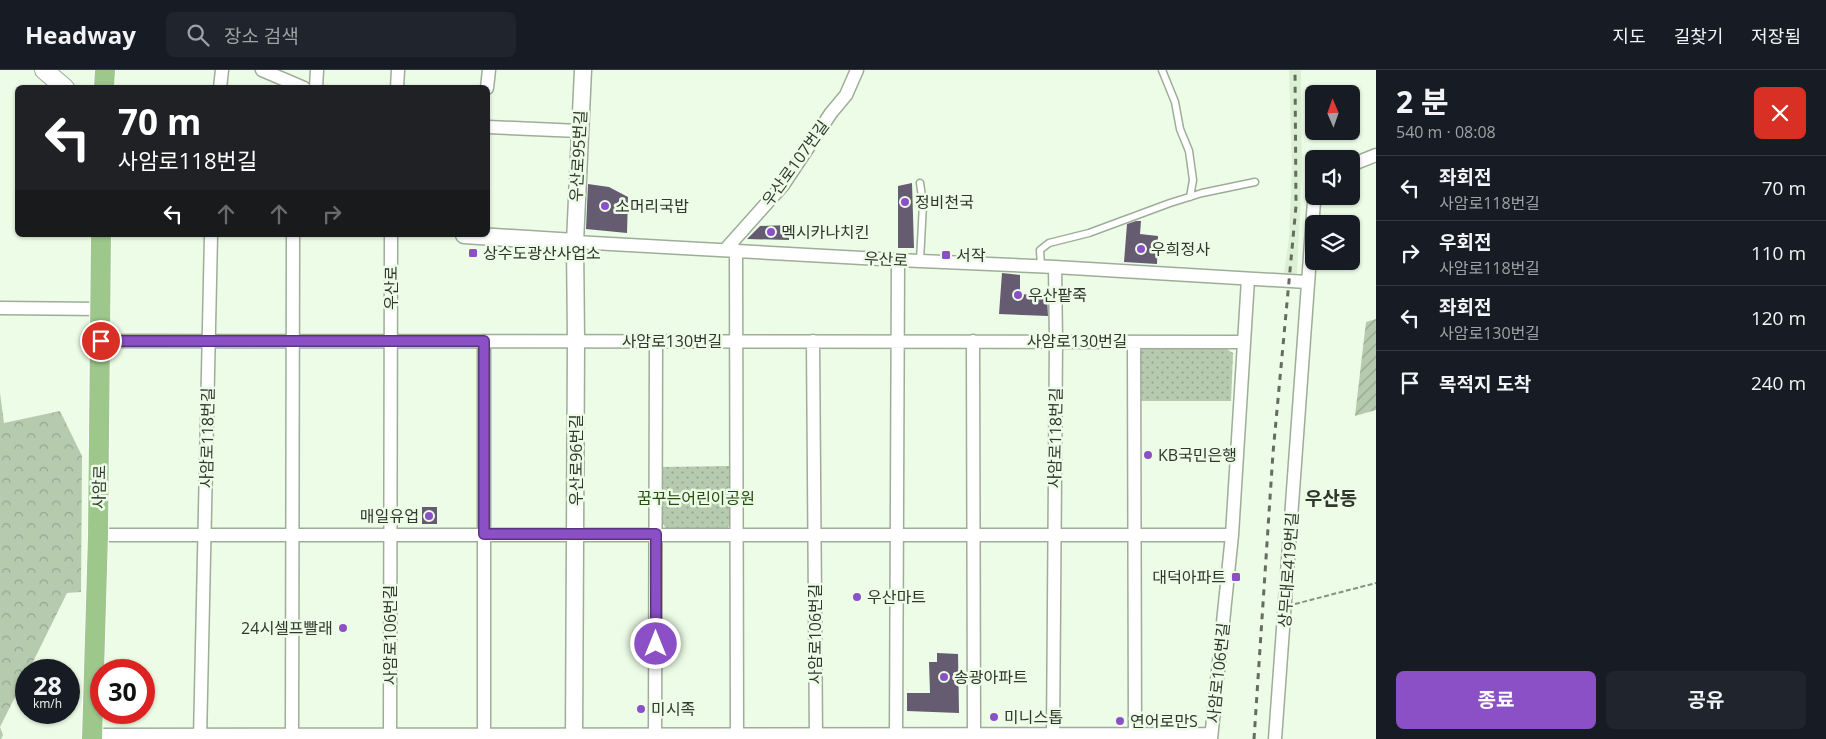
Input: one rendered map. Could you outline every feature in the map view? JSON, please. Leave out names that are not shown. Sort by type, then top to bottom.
[{"type":"main road","points":[[44,70],[62,85]]},
{"type":"main road","points":[[104,85],[105,70]]},
{"type":"main road","name":"사암로","points":[[92,737],[98,535],[101,237]]},
{"type":"street","points":[[220,85],[222,70]]},
{"type":"street","points":[[262,70],[297,85]]},
{"type":"street","points":[[316,85],[317,70]]},
{"type":"street","points":[[397,85],[398,70]]},
{"type":"street","points":[[487,85],[489,70]]},
{"type":"street","name":"우산로95번길","points":[[575,242],[583,70]]},
{"type":"street","name":"우산로107번길","points":[[730,250],[783,185],[846,95],[857,70]]},
{"type":"street","points":[[490,127],[579,131]]},
{"type":"street","points":[[1360,161],[1376,155]]},
{"type":"street","name":"상무대로419번길","points":[[1275,739],[1314,205]]},
{"type":"street","points":[[209,341],[211,237]]},
{"type":"street","points":[[292,737],[293,237]]},
{"type":"street","name":"우산로","points":[[391,237],[391,341]]},
{"type":"street","name":"우산로","points":[[490,237],[1307,282]]},
{"type":"street","name":"우산로96번길","points":[[574,737],[576,534],[575,242]]},
{"type":"street","points":[[730,250],[736,341],[737,737]]},
{"type":"street","points":[[896,737],[898,260]]},
{"type":"street","name":"사암로118번길","points":[[1054,535],[1055,267]]},
{"type":"street","name":"사암로106번길","points":[[92,737],[1211,737],[1232,535],[1248,279]]},
{"type":"street","points":[[0,308],[101,309]]},
{"type":"street","name":"사암로130번길","points":[[101,341],[1243,342]]},
{"type":"street","name":"사암로118번길","points":[[204,535],[209,341]]},
{"type":"street","points":[[390,535],[391,341]]},
{"type":"street","points":[[484,341],[484,737]]},
{"type":"street","points":[[655,737],[656,341]]},
{"type":"street","points":[[814,341],[815,534]]},
{"type":"street","points":[[973,342],[974,737]]},
{"type":"street","points":[[1134,342],[1135,737]]},
{"type":"street","name":"사암로106번길","points":[[815,534],[816,737]]},
{"type":"street","points":[[98,535],[1232,535]]},
{"type":"street","points":[[200,737],[204,535]]},
{"type":"street","name":"사암로106번길","points":[[390,535],[390,737]]},
{"type":"street","points":[[1053,737],[1054,535]]},
{"type":"lane","points":[[1162,70],[1175,102],[1180,129],[1189,151],[1193,173],[1190,197]]},
{"type":"lane","points":[[1041,266],[1040,250],[1050,244],[1089,233],[1190,197],[1255,182]]},
{"type":"lane","points":[[920,183],[923,204],[920,261]]},
{"type":"path","points":[[1286,606],[1376,583]]},
{"type":"shaded area","points":[[1289,70],[1301,70],[1302,171],[1297,274],[1284,273],[1289,238],[1292,170]]},
{"type":"green space","points":[[1376,319],[1376,410],[1355,416],[1366,322]]},
{"type":"green space","points":[[1143,348],[1225,348],[1233,353],[1231,401],[1138,401],[1138,354]]},
{"type":"green space","points":[[0,393],[4,423],[60,411],[82,456],[81,592],[67,593],[34,659],[15,659],[15,697],[0,727]]},
{"type":"green space","name":"꿈꾸는어린이공원","points":[[731,466],[731,524],[726,529],[666,528],[662,523],[661,467]]},
{"type":"green space","points":[[0,727],[3,735],[1,739],[0,739]]},
{"type":"building","name":"정비천국","points":[[912,183],[914,248],[898,248],[898,186]]},
{"type":"building","name":"소머리국밥","points":[[588,184],[609,187],[628,197],[627,233],[586,229]]},
{"type":"building","name":"우희정사","points":[[1141,221],[1140,234],[1158,236],[1157,264],[1124,262],[1127,224]]},
{"type":"building","name":"멕시카나치킨","points":[[789,225],[789,240],[747,239],[760,226]]},
{"type":"building","name":"우산팥죽","points":[[1002,273],[1020,275],[1020,294],[1047,296],[1048,316],[999,314]]},
{"type":"building","name":"매일유업","points":[[422,507],[437,507],[437,524],[422,524]]},
{"type":"building","name":"송광아파트","points":[[937,653],[958,654],[959,713],[907,711],[907,693],[930,693],[929,662],[937,662]]},
{"type":"railway","points":[[1254,739],[1273,453],[1296,206],[1295,70]]},
{"type":"place","name":"정비천국","points":[[905,202]]},
{"type":"place","name":"소머리국밥","points":[[605,206]]},
{"type":"place","name":"멕시카나치킨","points":[[771,232]]},
{"type":"place","name":"우희정사","points":[[1141,249]]},
{"type":"place","name":"상수도광산사업소","points":[[473,253]]},
{"type":"place","name":"서작","points":[[946,255]]},
{"type":"place","name":"우산팥죽","points":[[1018,295]]},
{"type":"place","name":"KB국민은행","points":[[1148,455]]},
{"type":"place","name":"매일유업","points":[[429,516]]},
{"type":"place","name":"대덕아파트","points":[[1236,577]]},
{"type":"place","name":"우산마트","points":[[857,597]]},
{"type":"place","name":"24시셀프빨래","points":[[343,628]]},
{"type":"place","name":"송광아파트","points":[[944,677]]},
{"type":"place","name":"미시족","points":[[641,709]]},
{"type":"place","name":"미니스톱","points":[[994,717]]},
{"type":"place","name":"연어로만S","points":[[1120,721]]},
{"type":"district","name":"우산동","points":[[1331,498]]},
{"type":"route","points":[[101,341],[484,341],[484,534],[656,534],[656,644]]}]
